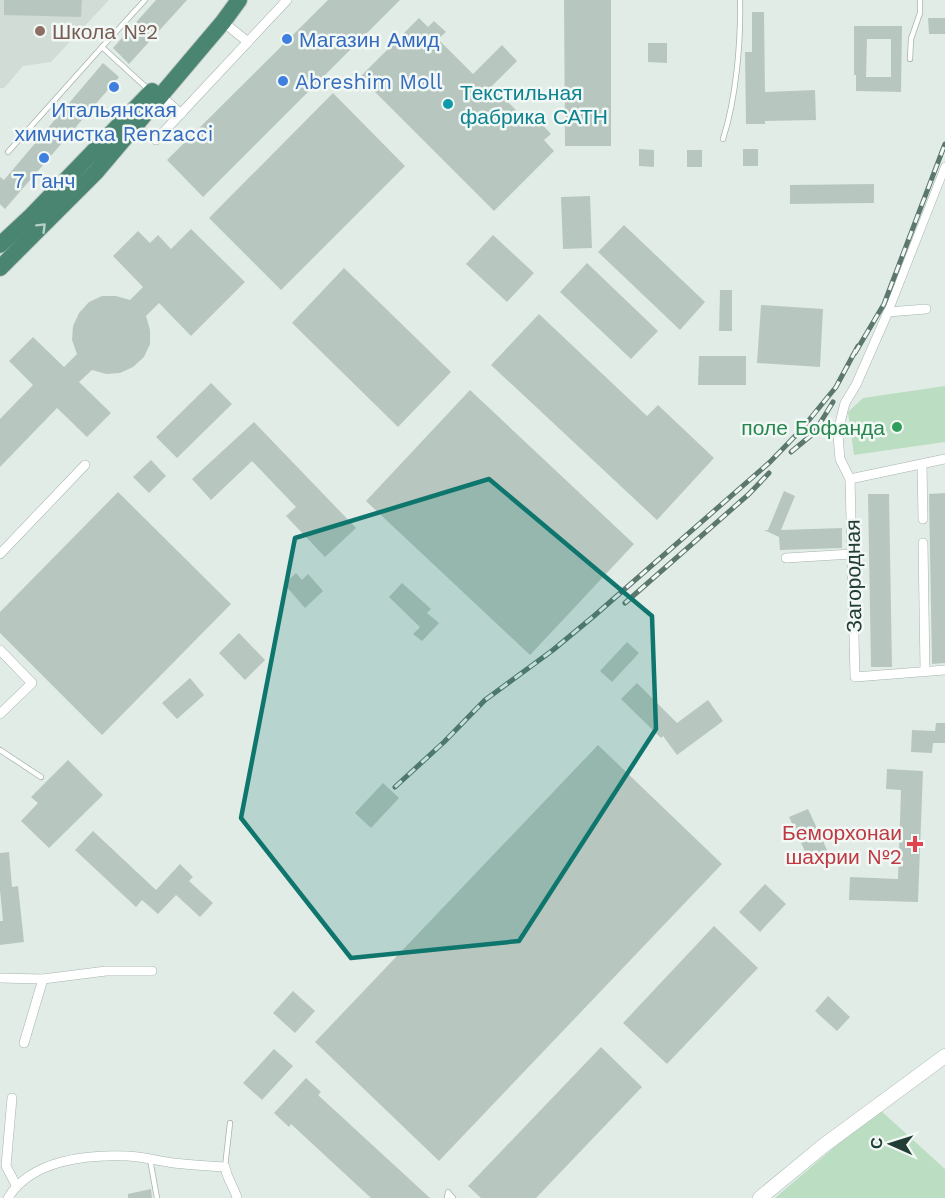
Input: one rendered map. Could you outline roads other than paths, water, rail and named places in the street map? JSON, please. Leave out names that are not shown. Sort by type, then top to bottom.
[{"type":"highway","points":[[0,268],[96,172],[227,0]]},
{"type":"highway","points":[[0,245],[156,94],[222,22],[239,0]]},
{"type":"main road","points":[[760,1198],[823,1146],[944,1059]]},
{"type":"street","points":[[156,140],[287,0]]},
{"type":"street","points":[[222,22],[248,42]]},
{"type":"street","points":[[156,94],[181,114]]},
{"type":"street","points":[[927,309],[888,312],[945,166]]},
{"type":"street","name":"Загородная","points":[[888,312],[856,385],[845,403],[838,436],[840,459],[850,479],[855,676],[945,669]]},
{"type":"street","points":[[850,479],[945,459]]},
{"type":"street","points":[[0,554],[85,465]]},
{"type":"street","points":[[922,465],[923,519]]},
{"type":"street","points":[[923,543],[925,670]]},
{"type":"street","points":[[786,558],[852,554]]},
{"type":"street","points":[[0,650],[32,683],[0,714]]},
{"type":"street","points":[[0,978],[43,979],[106,971],[152,971]]},
{"type":"street","points":[[24,1043],[43,979]]},
{"type":"street","points":[[12,1098],[6,1166],[16,1185]]},
{"type":"street","points":[[8,1198],[16,1185],[42,1169],[81,1157],[129,1156],[225,1167],[226,1175],[235,1189],[237,1198]]},
{"type":"lane","points":[[8,152],[145,0]]},
{"type":"lane","points":[[723,139],[731,113],[740,0]]},
{"type":"lane","points":[[910,59],[911,39],[920,13],[920,0]]},
{"type":"lane","points":[[102,47],[156,94]]},
{"type":"lane","points":[[0,750],[41,777]]},
{"type":"lane","points":[[225,1167],[230,1123]]},
{"type":"lane","points":[[150,1159],[156,1198]]},
{"type":"lane","points":[[447,1198],[448,1192],[453,1198]]},
{"type":"railway","points":[[855,353],[884,304],[945,144]]},
{"type":"railway","points":[[395,787],[485,700],[553,650],[594,616],[770,462],[800,431],[836,387],[858,346]]},
{"type":"railway","points":[[791,452],[814,433],[833,402]]},
{"type":"railway","points":[[625,603],[749,494],[769,473]]},
{"type":"place","name":"Школа №2","points":[[40,31]]},
{"type":"place","name":"Магазин Амид","points":[[287,39]]},
{"type":"place","name":"Abreshim Moll","points":[[283,81]]},
{"type":"place","name":"Итальянская химчистка Renzacci","points":[[114,87]]},
{"type":"place","name":"Текстильная фабрика САТН","points":[[448,104]]},
{"type":"place","name":"7 Ганч","points":[[44,158]]},
{"type":"place","name":"поле Бофанда","points":[[897,427]]},
{"type":"place","name":"Беморхонаи шахрии №2","points":[[915,844]]}]
